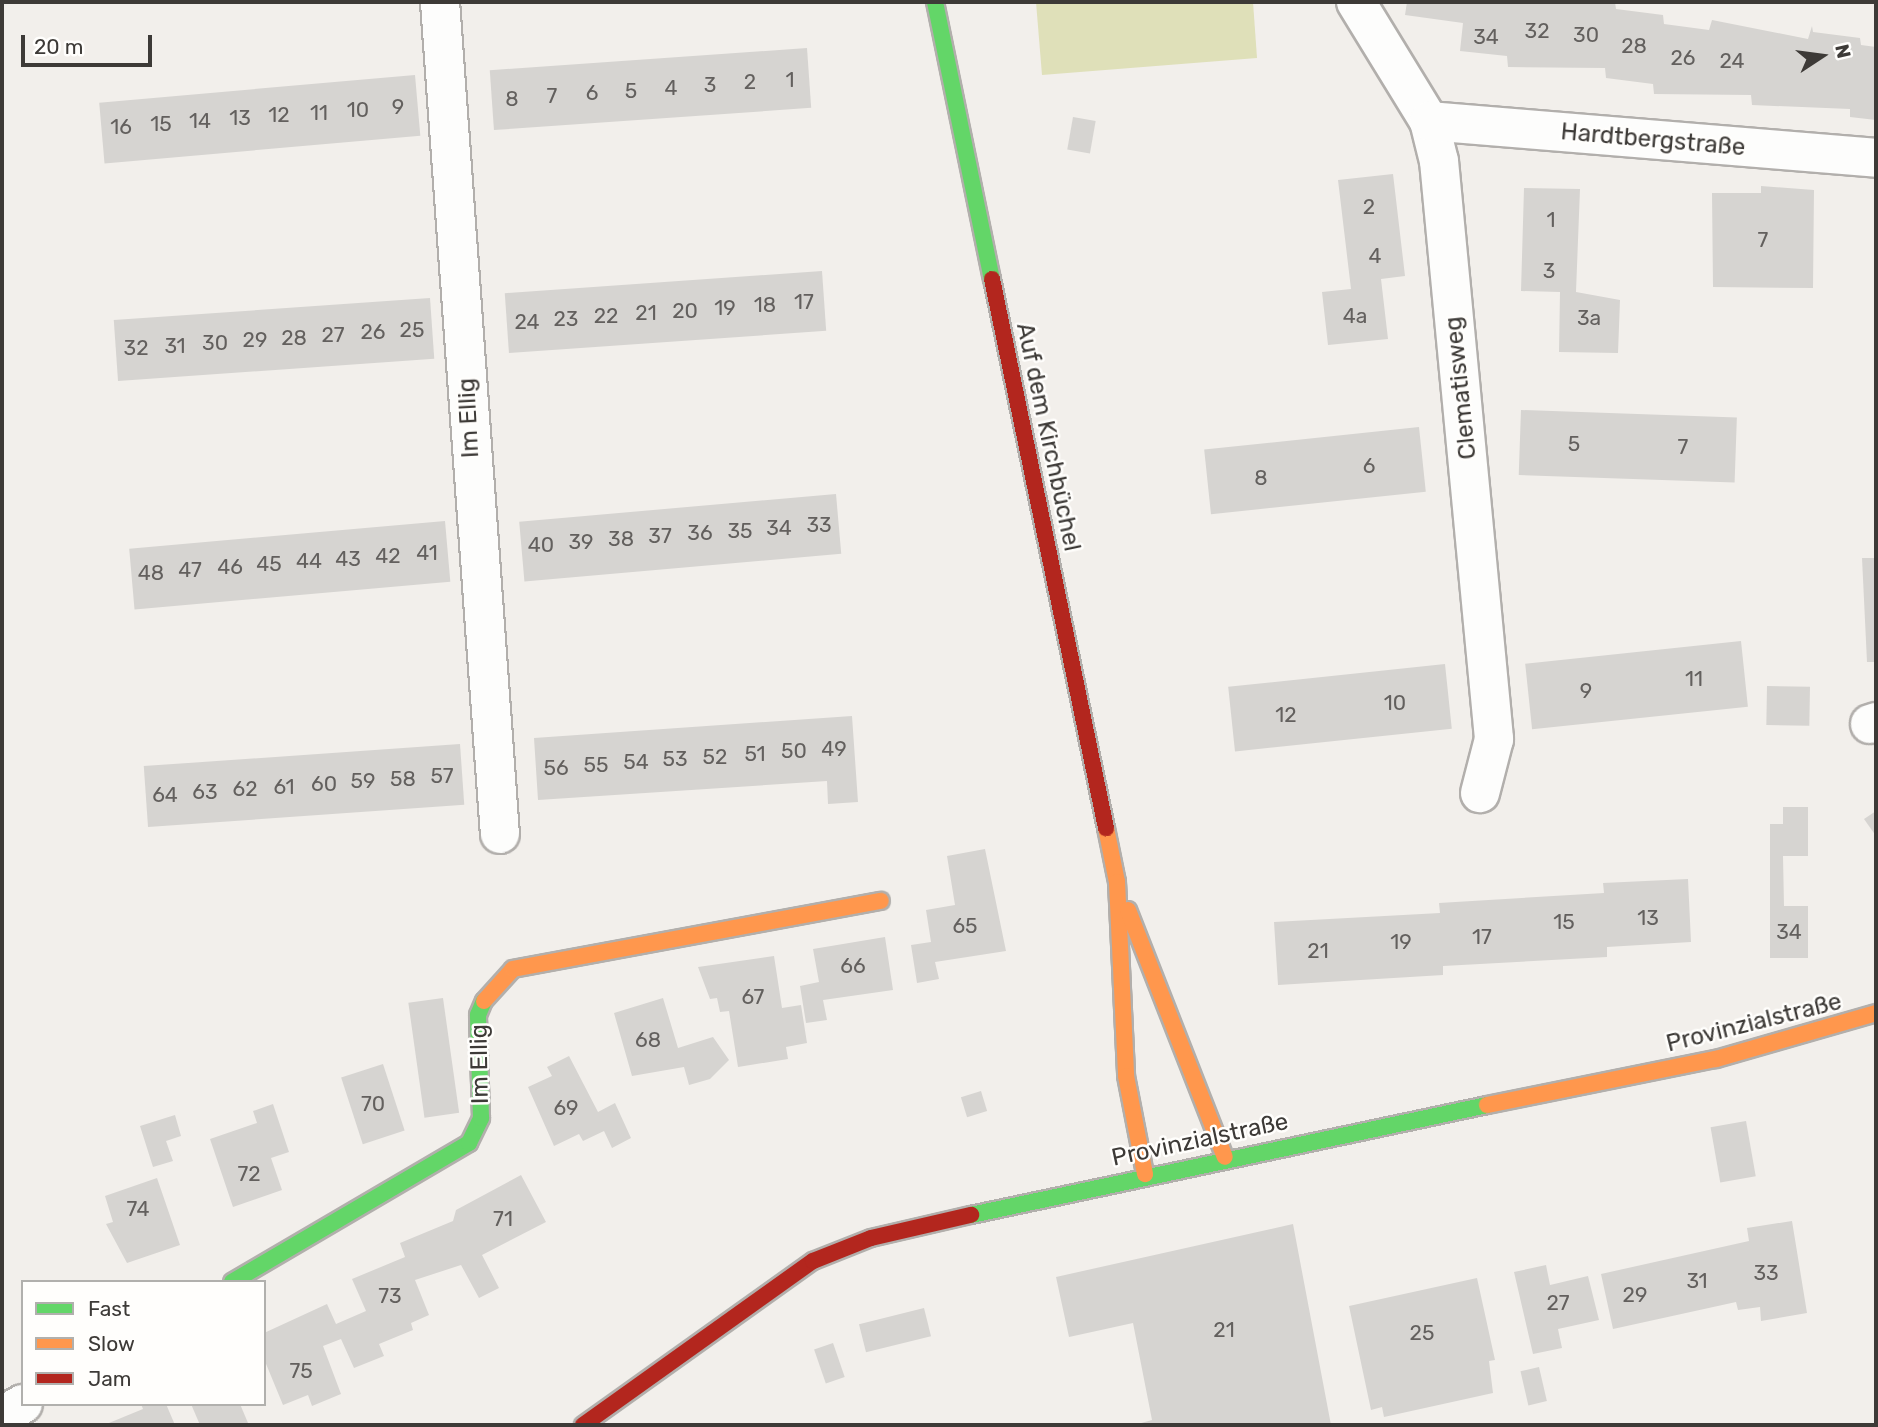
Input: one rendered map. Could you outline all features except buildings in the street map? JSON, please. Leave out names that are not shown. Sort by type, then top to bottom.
[{"type":"street","name":"Im Ellig","points":[[440,2],[500,834]]},
{"type":"street","name":"Auf dem Kirchbüchel","points":[[935,2],[1117,882],[1126,1076],[1145,1174]]},
{"type":"street","name":"Clematisweg","points":[[1356,2],[1429,121],[1439,161],[1494,739],[1480,793]]},
{"type":"street","name":"Hardtbergstraße","points":[[1429,121],[1876,158]]},
{"type":"street","name":"Auf dem Kirchbüchel","points":[[1117,882],[1225,1157]]},
{"type":"street","name":"Im Ellig","points":[[235,1280],[469,1143],[481,1118],[478,1015],[490,988],[513,969],[881,901]]},
{"type":"street","name":"Provinzialstraße","points":[[583,1425],[813,1261],[871,1238],[1225,1157],[1716,1059],[1876,1013]]},
{"type":"street","points":[[2,1416],[21,1405]]},
{"type":"green space","points":[[1036,2],[1253,2],[1257,58],[1042,75]]},
{"type":"traffic: fast","points":[[935,2],[992,279]]},
{"type":"traffic: fast","points":[[235,1280],[469,1143],[481,1118],[478,1015],[484,1001]]},
{"type":"traffic: fast","points":[[971,1215],[1487,1105]]},
{"type":"traffic: slow","points":[[1106,828],[1117,882],[1126,1076],[1145,1174]]},
{"type":"traffic: slow","points":[[484,1001],[513,969],[881,901]]},
{"type":"traffic: slow","points":[[1128,910],[1225,1157]]},
{"type":"traffic: slow","points":[[1487,1105],[1716,1059],[1876,1013]]},
{"type":"traffic: jam","points":[[992,279],[1106,828]]},
{"type":"traffic: jam","points":[[583,1425],[813,1261],[871,1238],[971,1215]]}]
